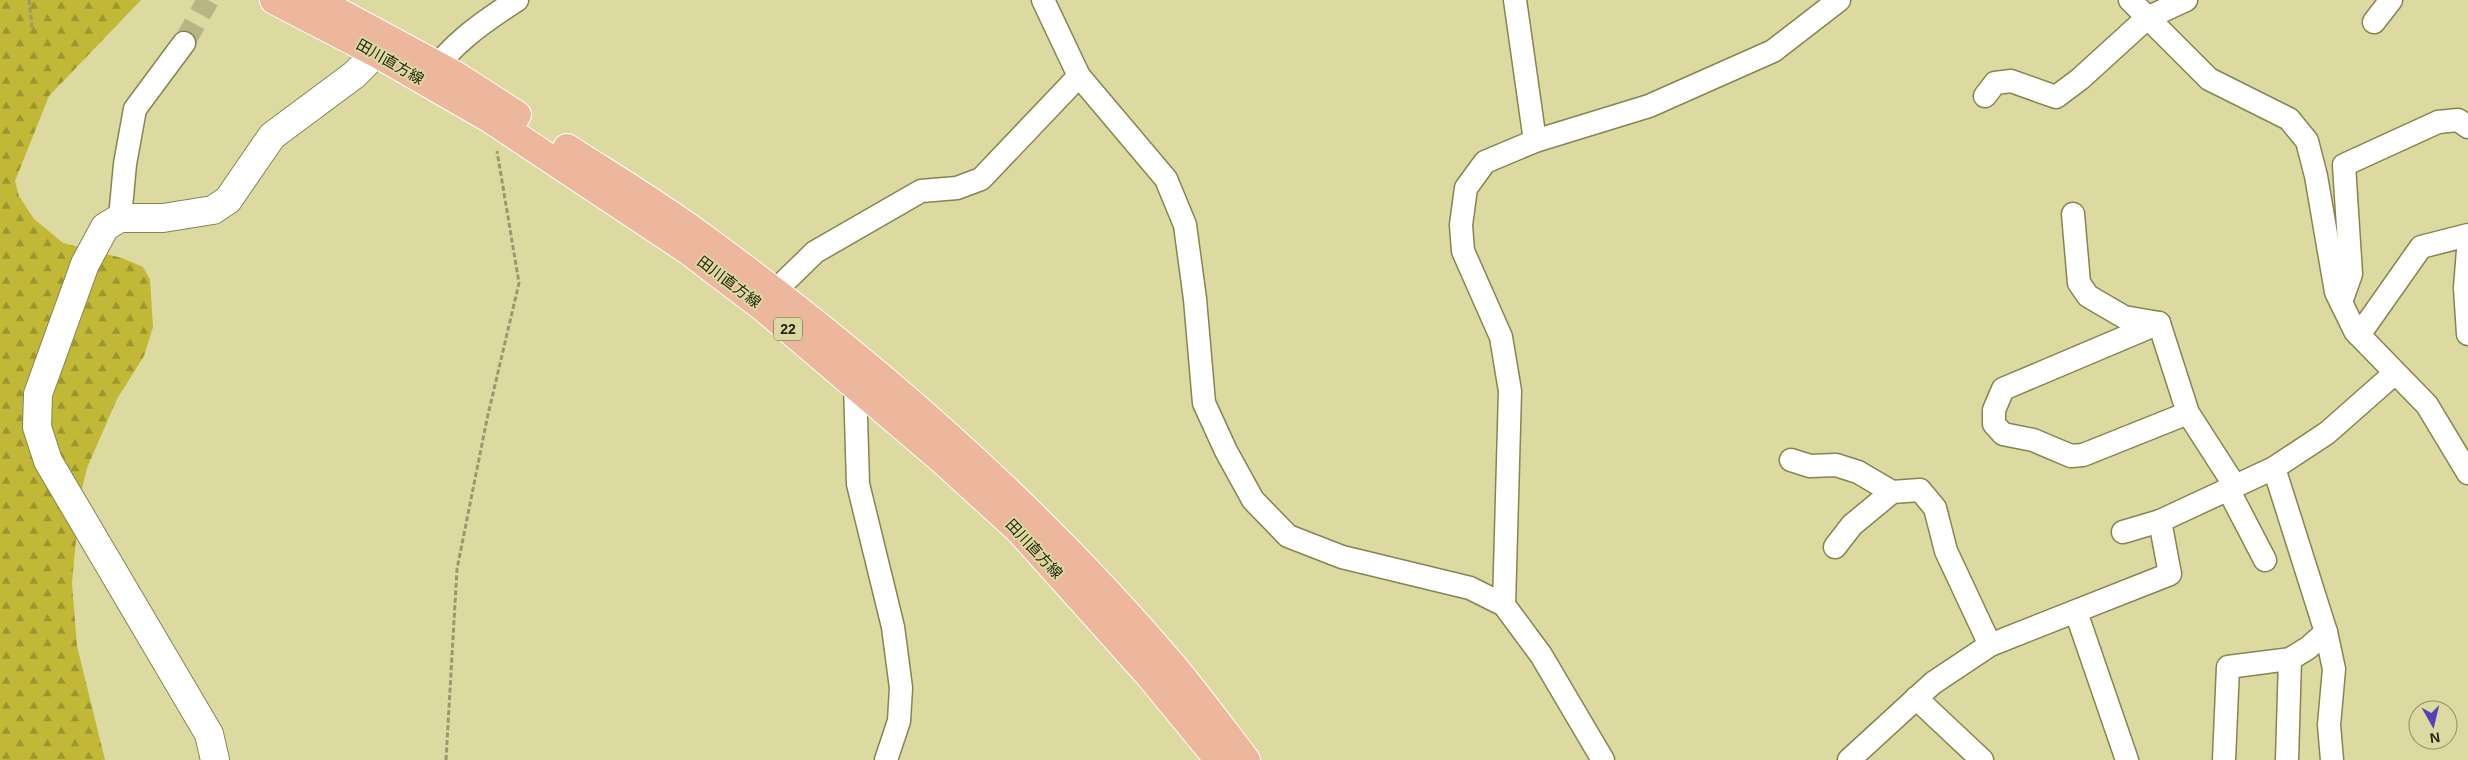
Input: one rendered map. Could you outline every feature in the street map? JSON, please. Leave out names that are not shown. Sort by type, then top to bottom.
[{"type":"main road","name":"田川直方線","points":[[274,0],[376,53],[431,73],[527,121],[700,235],[770,300],[855,384],[1019,530],[1150,676],[1219,760]]},
{"type":"main road","name":"田川直方線","points":[[316,0],[431,73],[492,120],[689,251],[770,300],[867,364],[951,438],[1100,585],[1166,659],[1246,760]]},
{"type":"street","points":[[431,73],[474,29],[516,0]]},
{"type":"street","points":[[1044,0],[1080,76],[1166,179],[1185,226],[1204,403],[1226,451],[1253,500],[1288,536],[1342,557],[1470,588],[1504,605],[1541,655],[1602,760]]},
{"type":"street","points":[[1515,0],[1535,141]]},
{"type":"street","points":[[1504,605],[1510,391],[1501,337],[1463,251],[1460,225],[1466,188],[1485,162],[1535,141],[1649,106],[1773,51],[1839,0]]},
{"type":"street","points":[[2130,0],[2209,79],[2288,119],[2307,141],[2316,176],[2336,292],[2359,336],[2427,405],[2468,473]]},
{"type":"street","points":[[1985,96],[1995,82],[2011,81],[2056,97],[2080,79],[2148,18],[2186,0]]},
{"type":"street","points":[[2374,22],[2391,0]]},
{"type":"street","points":[[120,218],[125,164],[135,109],[184,43]]},
{"type":"street","points":[[215,760],[209,734],[48,460],[37,427],[38,394],[86,264],[105,227],[120,218],[163,218],[213,210],[228,200],[272,136],[354,75],[376,53]]},
{"type":"street","points":[[770,300],[815,252],[921,191],[957,188],[981,178],[1080,76]]},
{"type":"street","points":[[2341,302],[2351,274],[2344,165],[2438,122],[2458,120],[2468,128]]},
{"type":"street","points":[[2073,214],[2079,283],[2088,296],[2124,317],[2159,323]]},
{"type":"street","points":[[2359,336],[2421,247],[2468,235]]},
{"type":"street","points":[[2468,250],[2465,288],[2468,334]]},
{"type":"street","points":[[2159,323],[2188,413],[2232,487],[2265,560]]},
{"type":"street","points":[[2159,323],[2003,389],[1994,410],[1994,424],[2003,434],[2032,440],[2071,456],[2083,455],[2188,413]]},
{"type":"street","points":[[2123,532],[2160,521],[2274,468],[2327,433],[2395,373]]},
{"type":"street","points":[[855,384],[858,484],[893,627],[901,688],[899,721],[886,760]]},
{"type":"street","points":[[1791,460],[1810,466],[1836,465],[1858,472],[1892,492],[1920,490],[1935,508],[1946,551],[1990,645]]},
{"type":"street","points":[[2274,468],[2326,632],[2334,669],[2329,725],[2332,760]]},
{"type":"street","points":[[1835,547],[1852,525],[1892,492]]},
{"type":"street","points":[[1849,760],[1933,683],[1990,645],[2170,574],[2160,521]]},
{"type":"street","points":[[2076,612],[2127,760]]},
{"type":"street","points":[[2224,760],[2228,667],[2290,659],[2308,648],[2326,632]]},
{"type":"street","points":[[2287,760],[2290,659]]},
{"type":"street","points":[[1916,698],[1982,760]]},
{"type":"path","points":[[30,0],[32,28]]},
{"type":"path","points":[[446,760],[458,569],[487,419],[519,283],[492,120]]},
{"type":"green space","points":[[0,0],[141,0],[49,96],[15,181],[19,196],[34,219],[63,243],[122,258],[143,267],[150,279],[153,327],[144,356],[117,399],[87,468],[80,497],[72,583],[77,646],[105,760],[0,760]]},
{"type":"tunnel","points":[[184,43],[208,0]]}]
